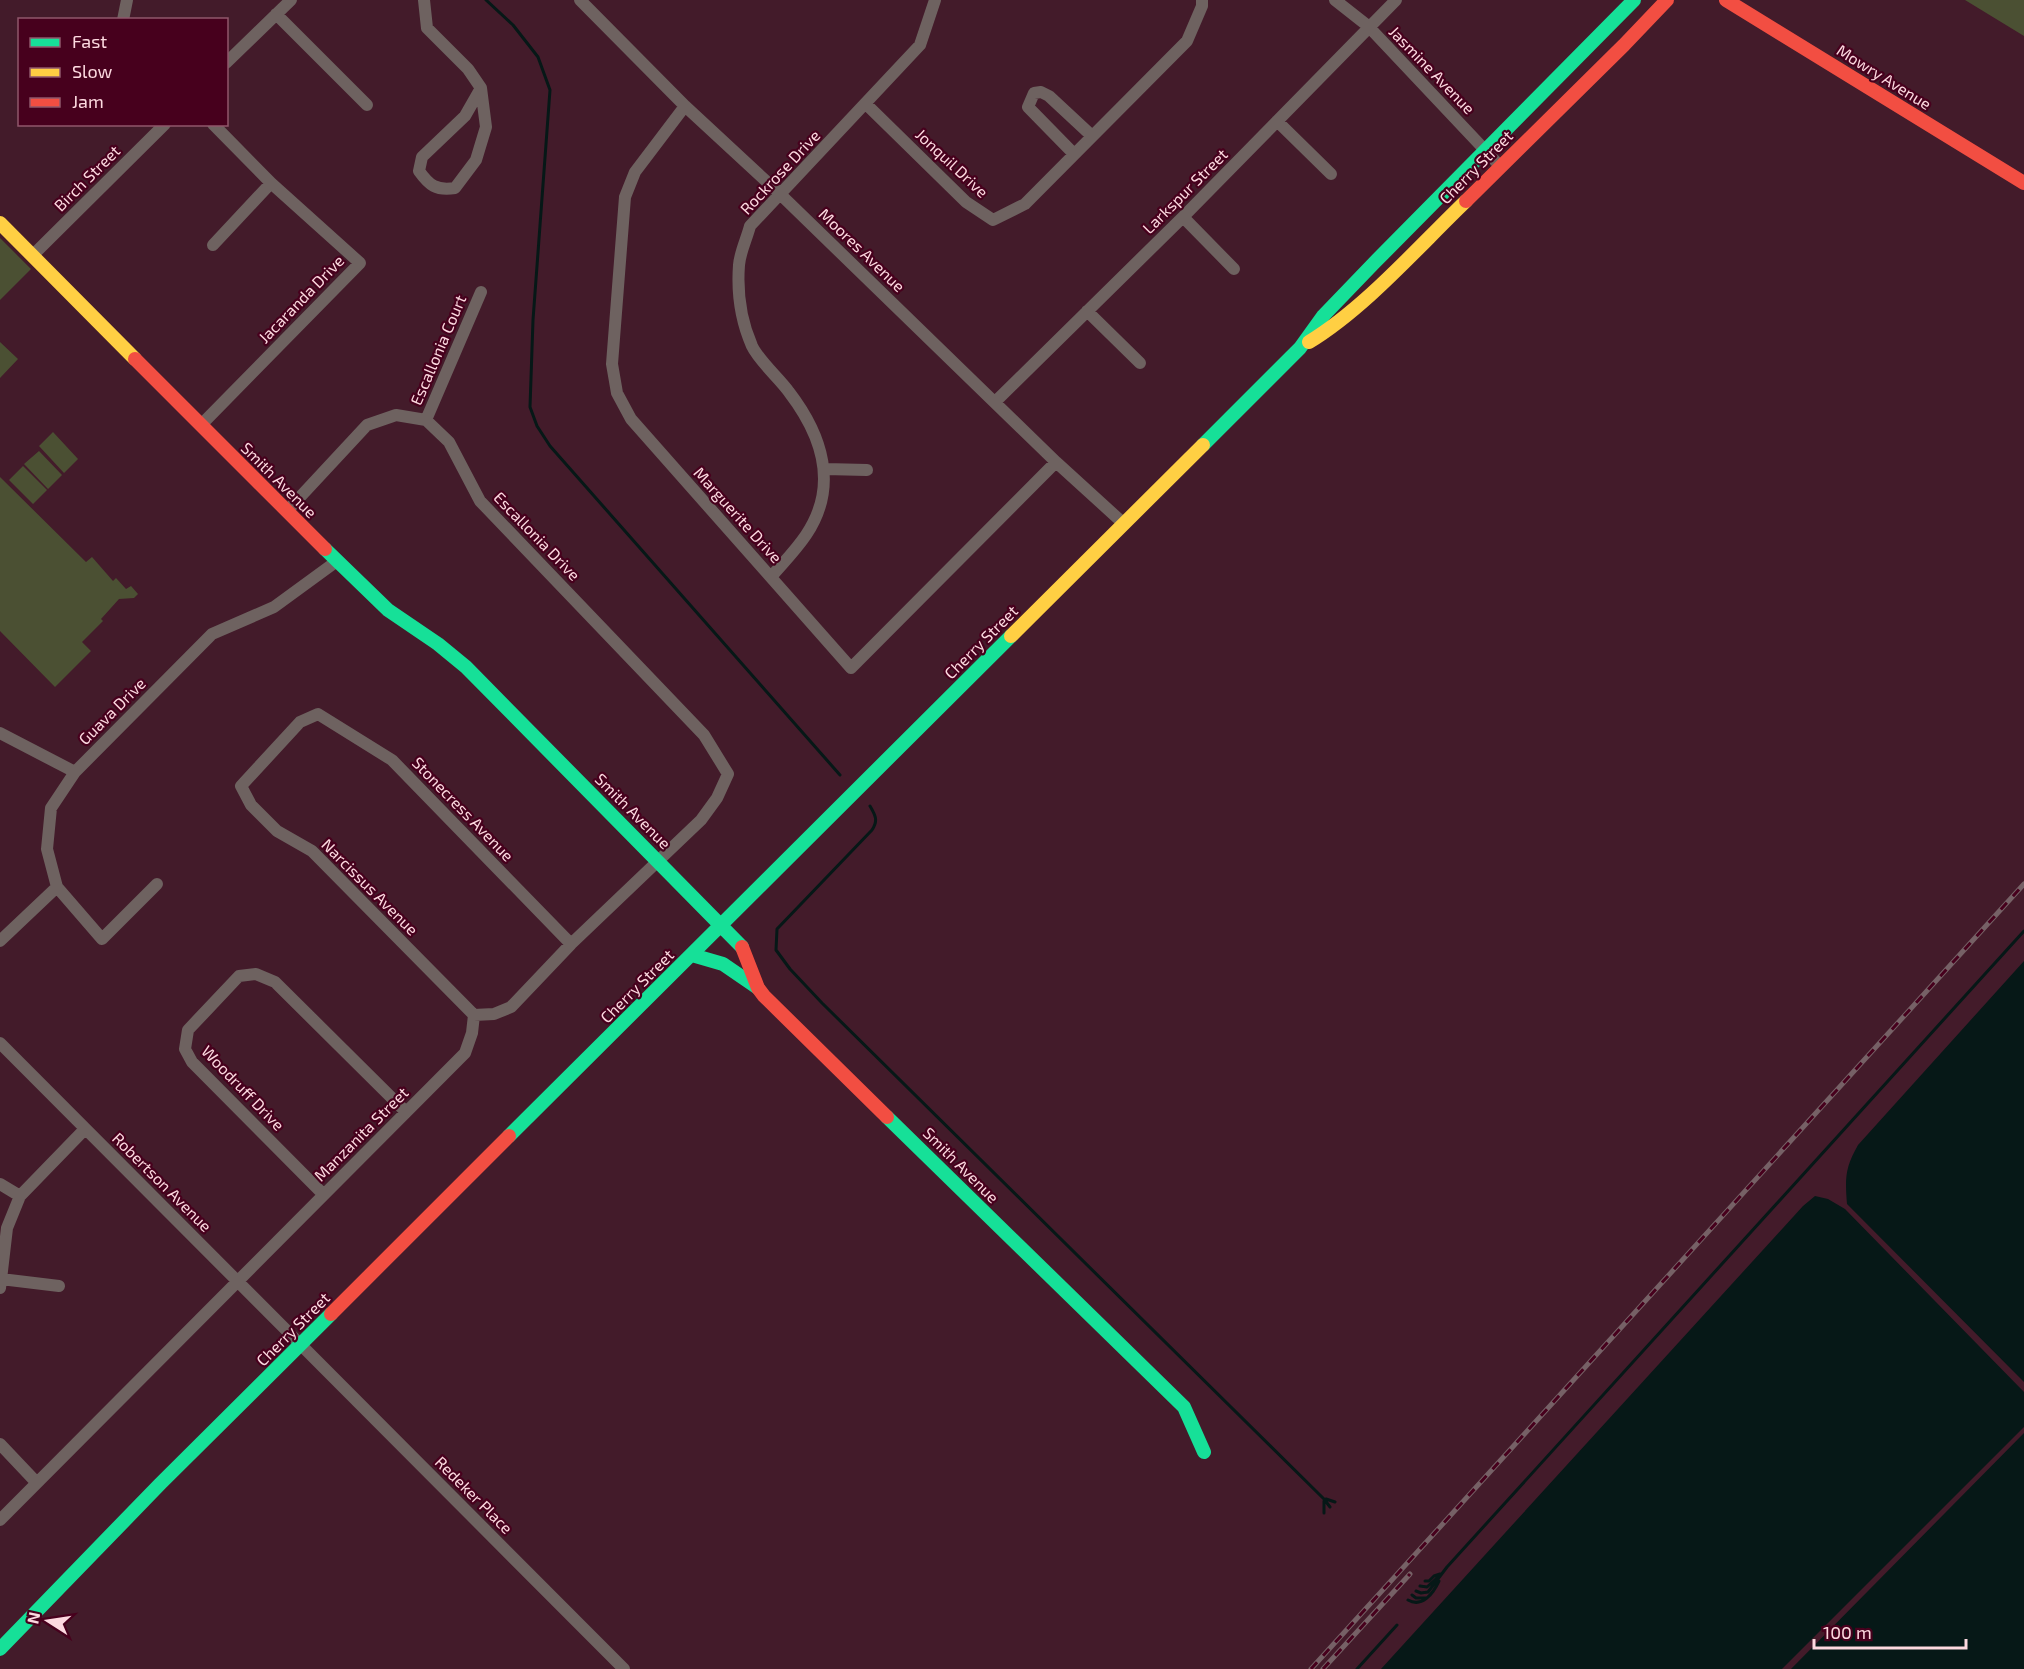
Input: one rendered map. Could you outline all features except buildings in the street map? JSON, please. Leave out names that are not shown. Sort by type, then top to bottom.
[{"type":"street","points":[[123,18],[127,0]]},
{"type":"street","points":[[228,61],[291,0]]},
{"type":"street","points":[[424,0],[427,28],[468,69],[481,88],[486,127],[476,160],[455,188],[441,190],[428,184],[418,171],[422,157],[465,116],[481,88]]},
{"type":"street","name":"Moores Avenue","points":[[580,0],[686,106],[1056,462],[1123,523]]},
{"type":"street","name":"Rockrose Drive","points":[[771,577],[811,525],[819,508],[825,469],[822,451],[813,428],[790,393],[753,347],[740,309],[739,264],[750,226],[920,45],[934,0]]},
{"type":"street","name":"Jonquil Drive","points":[[866,104],[966,202],[993,220],[1025,204],[1187,41],[1202,6],[1202,0]]},
{"type":"street","name":"Jasmine Avenue","points":[[1335,0],[1368,27],[1500,166]]},
{"type":"street","name":"Larkspur Street","points":[[995,402],[1183,217],[1396,0]]},
{"type":"street","name":"Cherry Street","points":[[0,1649],[143,1501],[1300,348],[1323,316],[1634,0]]},
{"type":"street","name":"Cherry Street","points":[[1300,348],[1332,328],[1355,307],[1624,45],[1667,0]]},
{"type":"street","name":"Mowry Avenue","points":[[1726,0],[2024,183]]},
{"type":"street","points":[[276,14],[367,105]]},
{"type":"street","points":[[1074,154],[1028,107],[1034,93],[1041,92],[1049,96],[1092,136]]},
{"type":"street","name":"Marguerite Drive","points":[[686,106],[635,172],[625,197],[612,364],[616,393],[631,419],[851,668],[1056,462]]},
{"type":"street","points":[[1277,121],[1331,174]]},
{"type":"street","name":"Birch Street","points":[[32,256],[163,126]]},
{"type":"street","name":"Jacaranda Drive","points":[[201,425],[360,263],[271,183],[215,126]]},
{"type":"street","points":[[213,245],[271,183]]},
{"type":"street","points":[[1183,217],[1234,269]]},
{"type":"street","name":"Smith Avenue","points":[[0,223],[337,561],[388,610],[438,644],[466,667],[741,944],[758,988],[1184,1407],[1204,1452]]},
{"type":"street","name":"Escallonia Court","points":[[426,420],[481,292]]},
{"type":"street","points":[[1088,311],[1140,363]]},
{"type":"street","points":[[287,511],[367,425],[396,415],[426,420]]},
{"type":"street","name":"Escallonia Drive","points":[[426,420],[448,442],[480,501],[704,735],[728,774],[717,798],[701,820],[658,860]]},
{"type":"street","points":[[825,469],[867,470]]},
{"type":"street","name":"Guava Drive","points":[[57,887],[47,849],[51,808],[75,772],[212,634],[274,607],[337,561]]},
{"type":"street","name":"Stonecress Avenue","points":[[318,714],[392,760],[571,944]]},
{"type":"street","name":"Narcissus Avenue","points":[[318,714],[300,722],[241,786],[251,805],[277,831],[312,850],[474,1016]]},
{"type":"street","points":[[0,733],[75,772]]},
{"type":"street","points":[[474,1016],[494,1014],[511,1007],[571,944],[658,860]]},
{"type":"street","points":[[0,941],[57,887],[102,939],[157,884]]},
{"type":"street","points":[[692,955],[723,964],[758,988]]},
{"type":"street","name":"Woodruff Drive","points":[[323,1194],[192,1062],[185,1049],[188,1030],[239,976],[256,974],[275,982],[406,1112]]},
{"type":"street","name":"Manzanita Street","points":[[0,1520],[465,1053],[472,1033],[474,1016]]},
{"type":"street","name":"Robertson Avenue","points":[[0,1043],[301,1344]]},
{"type":"street","points":[[59,1286],[0,1284],[7,1228],[20,1196],[85,1129]]},
{"type":"street","points":[[0,1184],[20,1196]]},
{"type":"street","name":"Redeker Place","points":[[301,1344],[624,1669]]},
{"type":"street","points":[[0,1444],[36,1482]]},
{"type":"green space","points":[[1965,0],[2024,0],[2024,36]]},
{"type":"green space","points":[[0,238],[31,269],[0,300]]},
{"type":"green space","points":[[0,342],[18,359],[0,378]]},
{"type":"green space","points":[[53,432],[78,459],[64,473],[39,446]]},
{"type":"green space","points":[[39,451],[62,475],[48,489],[24,464]]},
{"type":"green space","points":[[23,466],[47,490],[33,504],[9,480]]},
{"type":"green space","points":[[0,477],[86,562],[92,557],[113,581],[116,578],[126,589],[131,586],[138,594],[134,598],[119,599],[101,619],[103,621],[82,642],[91,651],[55,687],[0,631]]},
{"type":"shaded area","points":[[2024,961],[2024,1382],[1847,1204],[1846,1187],[1848,1167],[1858,1145]]},
{"type":"shaded area","points":[[1815,1196],[1828,1199],[1845,1209],[2024,1392],[2024,1427],[1782,1669],[1381,1669],[1803,1206]]},
{"type":"shaded area","points":[[2024,1433],[2024,1669],[1791,1669]]},
{"type":"waterway","points":[[486,0],[513,25],[538,57],[550,90],[533,320],[530,407],[537,426],[550,446],[840,775]]},
{"type":"waterway","points":[[870,806],[876,818],[872,830],[777,929],[776,950],[790,969],[822,1003],[1330,1507]]},
{"type":"waterway","points":[[1416,1591],[1428,1592],[1447,1567],[2024,931]]},
{"type":"waterway","points":[[1326,1499],[1335,1502]]},
{"type":"waterway","points":[[1324,1501],[1324,1513]]},
{"type":"waterway","points":[[1425,1581],[1440,1574]]},
{"type":"waterway","points":[[1420,1586],[1427,1587],[1438,1577]]},
{"type":"waterway","points":[[1408,1600],[1422,1601],[1434,1591],[1439,1581]]},
{"type":"waterway","points":[[1412,1595],[1416,1598],[1426,1598]]},
{"type":"waterway","points":[[1357,1669],[1397,1625]]},
{"type":"railway","points":[[1311,1669],[2024,884]]},
{"type":"railway","points":[[1323,1669],[1410,1574]]},
{"type":"traffic: fast","points":[[1203,445],[1300,348],[1323,316],[1374,263],[1634,0]]},
{"type":"traffic: fast","points":[[325,549],[388,610],[438,644],[466,667],[742,947]]},
{"type":"traffic: fast","points":[[509,1136],[1011,636]]},
{"type":"traffic: fast","points":[[692,955],[723,964],[758,988]]},
{"type":"traffic: fast","points":[[887,1117],[1184,1407],[1204,1452]]},
{"type":"traffic: fast","points":[[0,1649],[160,1484],[331,1314]]},
{"type":"traffic: slow","points":[[1309,342],[1371,295],[1466,201]]},
{"type":"traffic: slow","points":[[0,223],[135,359]]},
{"type":"traffic: slow","points":[[1011,636],[1203,445]]},
{"type":"traffic: jam","points":[[1466,201],[1667,0]]},
{"type":"traffic: jam","points":[[1726,0],[2024,183]]},
{"type":"traffic: jam","points":[[135,359],[325,549]]},
{"type":"traffic: jam","points":[[742,947],[758,988],[764,996],[887,1117]]},
{"type":"traffic: jam","points":[[331,1314],[509,1136]]}]
